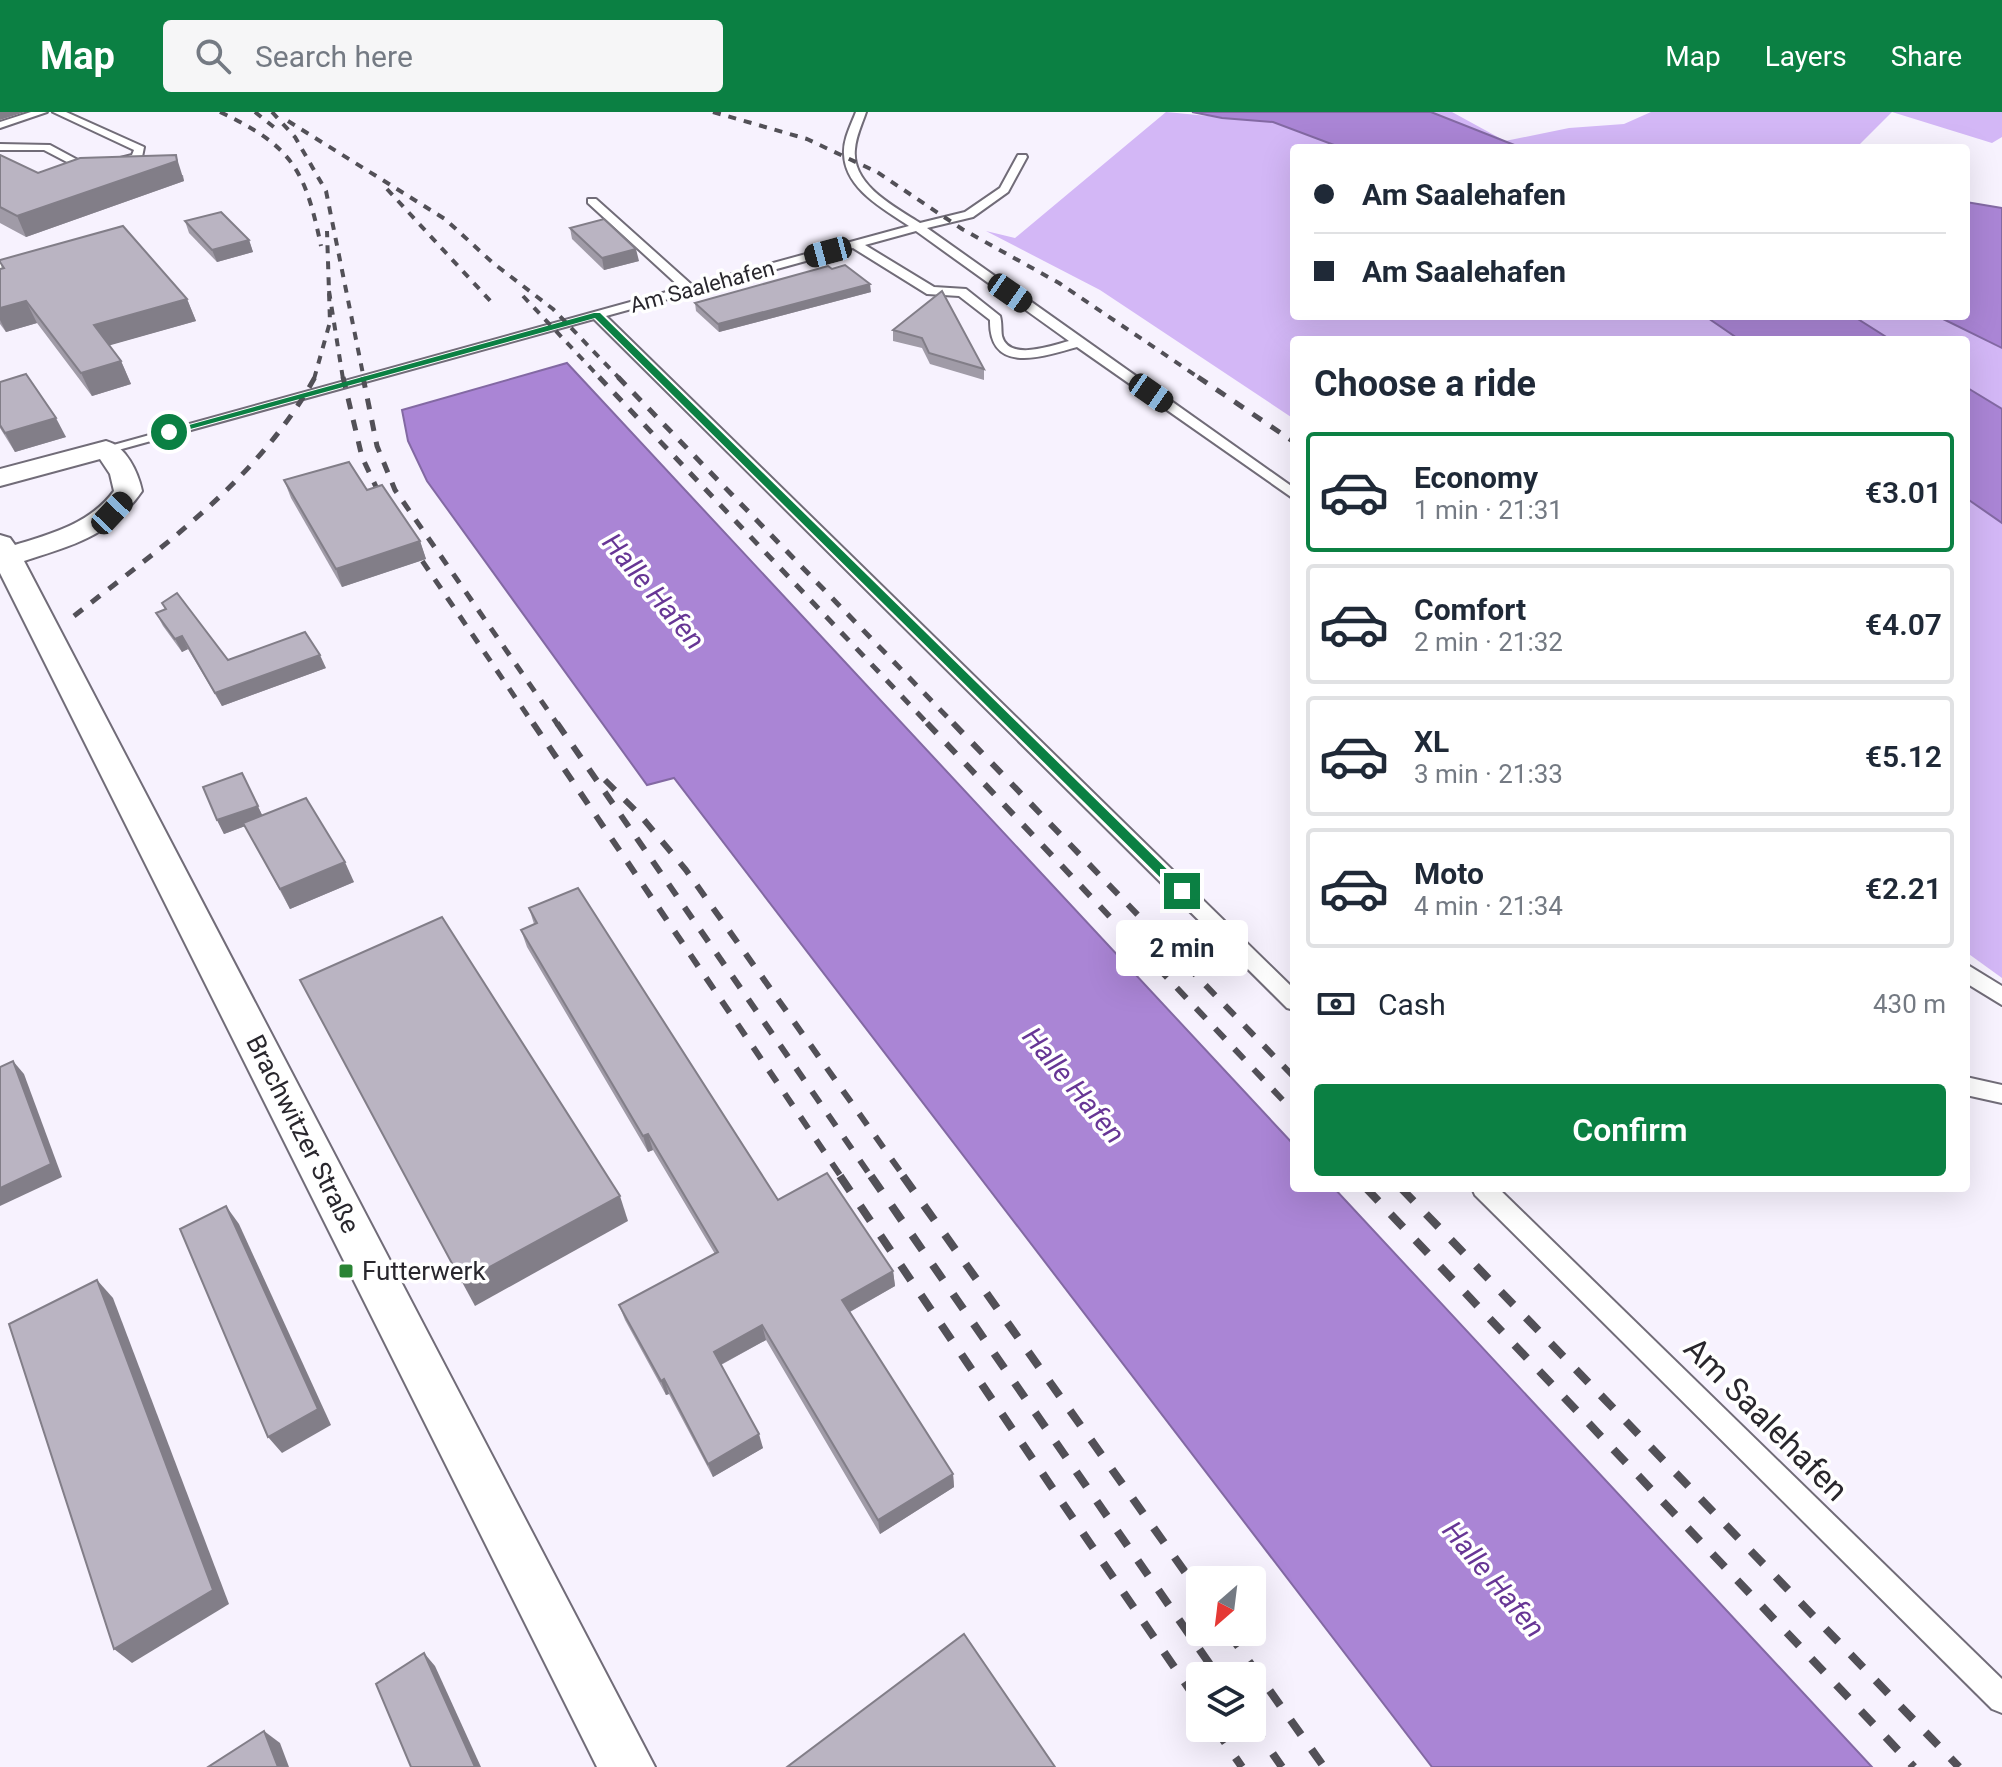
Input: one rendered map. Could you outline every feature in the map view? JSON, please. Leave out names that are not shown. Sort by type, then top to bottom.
[{"type":"street","points":[[0,478],[106,449],[127,482],[128,491],[112,513],[77,533],[4,550]]},
{"type":"street","name":"Brachwitzer Straße","points":[[4,550],[627,1767]]},
{"type":"lane","points":[[0,125],[42,112]]},
{"type":"lane","points":[[0,147],[46,147],[88,170],[137,157],[140,149],[58,112]]},
{"type":"lane","points":[[861,112],[849,157],[854,173],[867,190],[1290,492]]},
{"type":"lane","name":"Am Saalehafen","points":[[106,449],[969,215],[1004,190],[1022,157]]},
{"type":"lane","points":[[592,201],[690,290]]},
{"type":"lane","points":[[856,245],[931,291],[962,292],[980,304],[996,319],[994,334],[1001,347],[1015,354],[1029,355],[1079,342]]},
{"type":"lane","name":"Am Saalehafen","points":[[597,315],[1290,998]]},
{"type":"lane","points":[[1970,975],[2002,997]]},
{"type":"lane","points":[[1970,1087],[2002,1094]]},
{"type":"lane","name":"Am Saalehafen","points":[[1487,1192],[2002,1699]]},
{"type":"shaded area","points":[[1166,112],[1272,122],[1331,144],[1290,144],[1290,320],[1711,320],[1734,336],[1290,336],[1290,416],[1100,290],[986,231],[1015,238]]},
{"type":"shaded area","points":[[1432,112],[1452,112],[1504,141]]},
{"type":"shaded area","points":[[1651,112],[1892,112],[1860,144],[1513,144],[1505,141],[1569,128],[1624,124]]},
{"type":"shaded area","points":[[1892,112],[2002,112],[2002,137],[1992,143]]},
{"type":"shaded area","points":[[1859,320],[1945,320],[2002,348],[2002,409],[1970,389],[1970,336],[1885,336]]},
{"type":"shaded area","points":[[1970,501],[2002,523],[2002,978],[1970,955]]},
{"type":"water","points":[[1192,112],[1431,112],[1512,144],[1331,144],[1273,122]]},
{"type":"water","points":[[1970,203],[2002,208],[2002,348],[1945,320],[1970,320]]},
{"type":"water","points":[[1711,320],[1859,320],[1885,336],[1734,336]]},
{"type":"water","name":"Halle Hafen","points":[[567,363],[1290,1141],[1290,1192],[1338,1192],[1872,1767],[1432,1767],[674,778],[647,785],[427,481],[408,441],[402,410]]},
{"type":"water","points":[[1970,389],[2002,409],[2002,523],[1970,501]]},
{"type":"building","points":[[0,155],[38,173],[80,158],[176,155],[177,161],[17,216],[0,207]]},
{"type":"building","points":[[221,212],[249,240],[212,250],[185,221]]},
{"type":"building","points":[[604,219],[636,249],[602,258],[570,228]]},
{"type":"building","points":[[123,226],[187,299],[94,325],[121,361],[81,373],[26,301],[0,308],[0,269],[4,268],[0,260]]},
{"type":"building","points":[[845,265],[870,284],[718,324],[695,303],[828,266],[832,269]]},
{"type":"building","points":[[942,291],[984,369],[929,353],[922,338],[893,330]]},
{"type":"building","points":[[26,374],[56,418],[5,433],[0,425],[0,382]]},
{"type":"building","points":[[349,462],[367,490],[382,485],[420,541],[336,569],[284,480]]},
{"type":"building","points":[[177,593],[228,660],[305,632],[320,655],[215,693],[182,636],[175,639],[156,613],[166,609],[162,603]]},
{"type":"building","points":[[242,773],[258,806],[217,820],[203,787]]},
{"type":"building","points":[[306,798],[345,862],[280,889],[243,823]]},
{"type":"building","points":[[578,888],[778,1200],[827,1173],[893,1271],[842,1300],[953,1474],[878,1520],[762,1325],[714,1352],[759,1434],[708,1464],[664,1379],[661,1381],[619,1305],[718,1252],[648,1134],[643,1136],[521,930],[537,923],[529,908]]},
{"type":"building","points":[[442,917],[620,1196],[462,1282],[300,980]]},
{"type":"building","points":[[13,1061],[51,1164],[0,1188],[0,1067]]},
{"type":"building","points":[[226,1206],[318,1409],[268,1437],[180,1229]]},
{"type":"building","points":[[97,1280],[213,1590],[114,1649],[9,1324]]},
{"type":"building","points":[[964,1634],[1055,1767],[787,1767]]},
{"type":"building","points":[[424,1653],[475,1767],[411,1767],[376,1684]]},
{"type":"building","points":[[264,1731],[278,1767],[208,1767]]},
{"type":"railway","points":[[220,112],[264,136],[292,163],[309,197],[321,246]]},
{"type":"railway","points":[[255,112],[280,132]]},
{"type":"railway","points":[[272,112],[295,137],[326,191],[364,379]]},
{"type":"railway","points":[[713,112],[807,139],[877,172],[962,229],[1059,283],[1201,379]]},
{"type":"railway","points":[[288,121],[445,219],[493,263],[553,309],[620,379]]},
{"type":"railway","points":[[387,189],[495,306]]},
{"type":"railway","points":[[314,378],[330,322],[327,231]]},
{"type":"railway","points":[[329,291],[343,379]]},
{"type":"railway","points":[[523,296],[601,379]]},
{"type":"railway","points":[[343,377],[362,457],[385,506]]},
{"type":"railway","points":[[363,377],[377,446],[395,490],[558,725]]},
{"type":"railway","points":[[599,377],[929,725]]},
{"type":"railway","points":[[618,377],[955,725]]},
{"type":"railway","points":[[1198,377],[1290,439]]},
{"type":"railway","points":[[74,616],[175,536],[238,479],[292,414],[314,378]]},
{"type":"railway","points":[[410,543],[534,725]]},
{"type":"railway","points":[[533,723],[842,1178]]},
{"type":"railway","points":[[557,723],[872,1178]]},
{"type":"railway","points":[[927,723],[1290,1108]]},
{"type":"railway","points":[[953,723],[1290,1073]]},
{"type":"railway","points":[[605,780],[640,815],[686,870],[905,1178]]},
{"type":"railway","points":[[840,1176],[1186,1684]]},
{"type":"railway","points":[[871,1176],[1208,1662]]},
{"type":"railway","points":[[903,1176],[1186,1573]]},
{"type":"railway","points":[[1370,1192],[1914,1767]]},
{"type":"railway","points":[[1405,1192],[1959,1767]]},
{"type":"railway","points":[[1238,1646],[1324,1767]]},
{"type":"railway","points":[[1225,1742],[1242,1767]]},
{"type":"railway","points":[[1265,1742],[1282,1767]]},
{"type":"place","name":"Futterwerk","points":[[346,1271]]},
{"type":"route","points":[[169,432],[597,315],[1182,891]]}]
